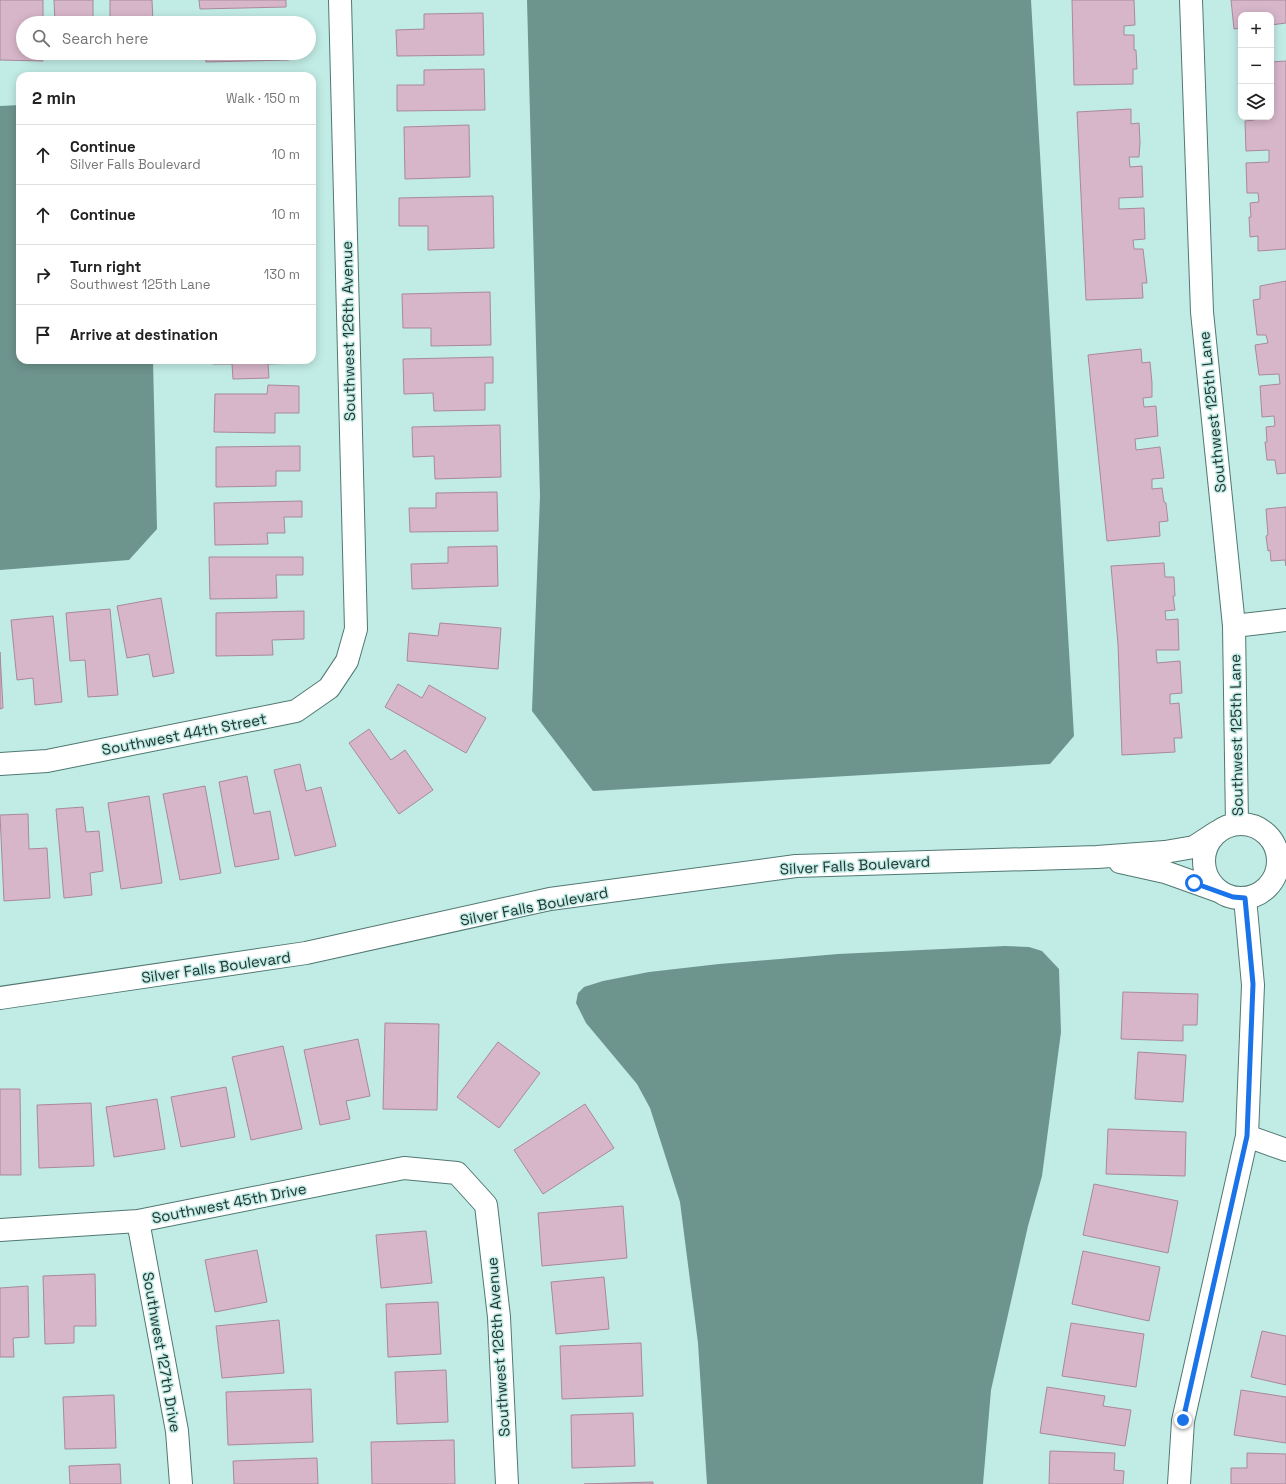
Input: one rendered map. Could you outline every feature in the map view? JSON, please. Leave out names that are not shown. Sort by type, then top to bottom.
[{"type":"street","name":"Southwest 126th Avenue","points":[[340,0],[356,629],[347,661]]},
{"type":"street","name":"Southwest 125th Lane","points":[[1191,0],[1202,312],[1234,626],[1237,824]]},
{"type":"street","points":[[1234,626],[1286,620]]},
{"type":"street","name":"Southwest 44th Street","points":[[0,764],[47,761],[296,712],[329,688],[347,661]]},
{"type":"street","points":[[1237,824],[1250,825],[1279,840],[1277,848],[1280,881],[1256,895],[1245,898],[1233,897],[1221,892],[1212,884],[1206,874],[1204,861],[1206,850],[1210,841],[1217,832],[1227,826],[1237,824]]},
{"type":"street","name":"Silver Falls Boulevard","points":[[0,998],[306,954],[550,899],[796,866],[1097,857],[1165,852],[1194,847],[1217,832]]},
{"type":"street","name":"Silver Falls Boulevard","points":[[1097,857],[1165,872],[1221,892]]},
{"type":"street","points":[[1179,1484],[1183,1420],[1247,1136],[1253,984],[1245,898]]},
{"type":"street","points":[[1247,1136],[1286,1150]]},
{"type":"street","name":"Southwest 45th Drive","points":[[0,1230],[138,1221],[404,1168],[457,1173]]},
{"type":"street","name":"Southwest 126th Avenue","points":[[457,1173],[486,1205],[499,1317],[506,1484]]},
{"type":"street","name":"Southwest 127th Drive","points":[[138,1221],[177,1431],[181,1484]]},
{"type":"water","points":[[527,0],[1031,0],[1074,736],[1050,764],[593,791],[532,711],[540,496]]},
{"type":"water","points":[[16,105],[16,364],[153,364],[157,529],[129,560],[0,570],[0,106]]},
{"type":"water","points":[[1005,946],[1029,947],[1042,951],[1059,969],[1061,1032],[1042,1176],[1028,1226],[991,1390],[983,1484],[707,1484],[698,1343],[680,1202],[650,1108],[637,1084],[586,1023],[576,1003],[578,993],[584,987],[603,981],[649,972],[719,964],[838,954]]},
{"type":"building","points":[[0,0],[43,0],[43,16],[16,16],[16,60],[43,61],[0,60]]},
{"type":"building","points":[[54,0],[93,0],[93,16],[55,16]]},
{"type":"building","points":[[110,0],[152,0],[153,16],[110,16]]},
{"type":"building","points":[[199,0],[286,0],[286,7],[200,9]]},
{"type":"building","points":[[1072,0],[1134,0],[1135,25],[1124,26],[1124,35],[1134,35],[1134,50],[1136,50],[1137,69],[1133,69],[1133,84],[1074,85]]},
{"type":"building","points":[[1231,0],[1286,0],[1286,23],[1274,25],[1274,12],[1238,12],[1238,28],[1234,29]]},
{"type":"building","points":[[483,13],[484,55],[397,56],[396,30],[424,29],[424,14]]},
{"type":"building","points":[[206,60],[289,60],[206,62]]},
{"type":"building","points":[[1286,61],[1286,249],[1258,251],[1258,236],[1250,237],[1249,217],[1251,217],[1250,203],[1259,202],[1258,193],[1247,193],[1246,163],[1269,162],[1269,150],[1246,151],[1245,121],[1274,120],[1274,62]]},
{"type":"building","points":[[484,69],[485,110],[397,111],[397,85],[424,85],[424,70]]},
{"type":"building","points":[[1131,109],[1131,124],[1139,123],[1140,142],[1139,157],[1129,157],[1130,167],[1142,166],[1143,197],[1119,198],[1119,209],[1144,208],[1145,239],[1133,240],[1134,249],[1143,249],[1147,283],[1142,283],[1143,298],[1086,300],[1077,112]]},
{"type":"building","points":[[469,125],[470,177],[405,179],[404,127]]},
{"type":"building","points":[[493,196],[494,248],[428,250],[428,226],[399,226],[399,198]]},
{"type":"building","points":[[1286,281],[1286,473],[1277,474],[1275,460],[1267,460],[1265,442],[1267,442],[1266,427],[1275,426],[1274,416],[1262,417],[1260,386],[1280,384],[1279,374],[1259,375],[1255,345],[1268,343],[1266,335],[1257,335],[1253,300],[1260,299],[1260,286]]},
{"type":"building","points":[[490,292],[491,345],[431,346],[431,328],[403,328],[402,294]]},
{"type":"building","points":[[1141,349],[1142,363],[1150,362],[1152,383],[1152,397],[1143,398],[1144,407],[1156,406],[1158,436],[1135,439],[1136,450],[1160,447],[1164,478],[1152,479],[1152,489],[1162,488],[1164,502],[1166,503],[1168,521],[1159,522],[1160,536],[1107,541],[1088,355]]},
{"type":"building","points":[[493,357],[493,383],[485,383],[485,410],[434,411],[433,393],[404,394],[403,359]]},
{"type":"building","points":[[232,364],[268,364],[269,378],[233,379]]},
{"type":"building","points":[[268,385],[299,386],[299,413],[275,413],[275,433],[214,432],[215,394],[267,394]]},
{"type":"building","points":[[500,425],[501,477],[435,479],[434,456],[413,457],[412,427]]},
{"type":"building","points":[[300,446],[300,471],[276,471],[276,486],[216,487],[216,447]]},
{"type":"building","points":[[497,492],[498,531],[410,532],[409,508],[436,508],[436,493]]},
{"type":"building","points":[[302,501],[302,517],[284,517],[285,533],[267,533],[268,544],[215,545],[214,503]]},
{"type":"building","points":[[1286,507],[1286,566],[1285,560],[1271,561],[1266,536],[1268,535],[1266,509]]},
{"type":"building","points":[[497,546],[498,586],[412,589],[411,564],[448,563],[448,547]]},
{"type":"building","points":[[209,557],[303,557],[303,575],[276,575],[277,598],[210,599]]},
{"type":"building","points":[[1164,563],[1165,577],[1174,577],[1175,596],[1173,596],[1175,610],[1165,611],[1166,620],[1178,619],[1179,650],[1156,650],[1157,663],[1180,661],[1182,693],[1170,694],[1170,704],[1179,703],[1182,738],[1174,738],[1175,752],[1122,755],[1118,644],[1111,566]]},
{"type":"building","points":[[161,598],[174,673],[153,677],[149,654],[127,658],[117,606]]},
{"type":"building","points":[[110,609],[118,695],[88,697],[85,660],[70,661],[66,613]]},
{"type":"building","points":[[304,611],[304,639],[272,640],[273,655],[216,656],[216,613]]},
{"type":"building","points":[[53,616],[62,702],[35,705],[33,678],[17,680],[11,620]]},
{"type":"building","points":[[440,623],[501,628],[498,669],[407,661],[409,633],[438,636]]},
{"type":"building","points":[[0,652],[3,708],[0,709]]},
{"type":"building","points":[[398,684],[422,698],[429,685],[486,718],[466,753],[385,707]]},
{"type":"building","points":[[369,729],[391,760],[405,750],[433,790],[399,814],[349,743]]},
{"type":"building","points":[[300,764],[306,791],[321,787],[336,846],[295,856],[274,770]]},
{"type":"building","points":[[247,776],[254,814],[270,811],[279,859],[235,867],[219,782]]},
{"type":"building","points":[[205,786],[221,873],[180,880],[163,794]]},
{"type":"building","points":[[149,796],[162,883],[121,889],[108,803]]},
{"type":"building","points":[[83,807],[86,832],[99,831],[103,871],[90,873],[92,895],[64,898],[56,809]]},
{"type":"building","points":[[28,814],[29,849],[47,848],[50,898],[4,901],[0,815]]},
{"type":"building","points":[[1123,992],[1198,994],[1197,1025],[1183,1025],[1183,1041],[1121,1039]]},
{"type":"building","points":[[385,1023],[439,1024],[437,1110],[383,1109]]},
{"type":"building","points":[[358,1039],[370,1096],[346,1101],[350,1119],[320,1125],[304,1050]]},
{"type":"building","points":[[498,1042],[540,1073],[499,1128],[457,1097]]},
{"type":"building","points":[[283,1046],[302,1129],[251,1140],[232,1057]]},
{"type":"building","points":[[1138,1052],[1186,1055],[1183,1102],[1135,1099]]},
{"type":"building","points":[[226,1087],[235,1137],[181,1147],[171,1097]]},
{"type":"building","points":[[0,1089],[20,1089],[21,1175],[0,1175]]},
{"type":"building","points":[[157,1099],[165,1149],[114,1157],[106,1107]]},
{"type":"building","points":[[91,1103],[94,1166],[39,1168],[37,1105]]},
{"type":"building","points":[[585,1104],[614,1148],[543,1194],[514,1150]]},
{"type":"building","points":[[1108,1129],[1186,1132],[1185,1176],[1106,1174]]},
{"type":"building","points":[[1094,1184],[1178,1201],[1168,1253],[1083,1235]]},
{"type":"building","points":[[623,1206],[627,1258],[542,1266],[538,1213]]},
{"type":"building","points":[[426,1231],[432,1283],[381,1288],[376,1235]]},
{"type":"building","points":[[257,1250],[267,1302],[215,1312],[205,1260]]},
{"type":"building","points":[[1083,1251],[1160,1267],[1149,1321],[1072,1304]]},
{"type":"building","points":[[95,1274],[96,1326],[74,1326],[74,1343],[45,1344],[43,1276]]},
{"type":"building","points":[[604,1277],[609,1329],[556,1334],[551,1282]]},
{"type":"building","points":[[28,1286],[29,1337],[13,1338],[14,1357],[0,1357],[0,1288]]},
{"type":"building","points":[[438,1302],[441,1354],[388,1357],[386,1304]]},
{"type":"building","points":[[279,1320],[284,1373],[222,1378],[216,1326]]},
{"type":"building","points":[[1071,1323],[1144,1334],[1136,1387],[1062,1376]]},
{"type":"building","points":[[1262,1331],[1286,1336],[1286,1385],[1251,1377]]},
{"type":"building","points":[[641,1343],[643,1396],[562,1399],[560,1346]]},
{"type":"building","points":[[446,1370],[448,1422],[397,1424],[395,1372]]},
{"type":"building","points":[[1047,1387],[1105,1396],[1103,1406],[1131,1410],[1125,1446],[1040,1433]]},
{"type":"building","points":[[311,1389],[313,1442],[228,1445],[226,1392]]},
{"type":"building","points":[[1241,1390],[1286,1397],[1286,1443],[1234,1435]]},
{"type":"building","points":[[114,1395],[116,1448],[65,1449],[63,1397]]},
{"type":"building","points":[[633,1413],[635,1466],[572,1468],[571,1415]]},
{"type":"building","points":[[454,1440],[455,1484],[372,1484],[371,1442]]},
{"type":"building","points":[[1050,1451],[1115,1453],[1114,1470],[1124,1471],[1123,1484],[1049,1484]]},
{"type":"building","points":[[1247,1453],[1286,1454],[1286,1484],[1231,1484],[1231,1468],[1247,1468]]},
{"type":"building","points":[[317,1458],[318,1484],[234,1484],[233,1461]]},
{"type":"building","points":[[120,1464],[121,1484],[70,1484],[69,1466]]},
{"type":"building","points":[[653,1482],[653,1484],[584,1484]]},
{"type":"route","points":[[1183,1420],[1247,1136],[1253,984],[1245,898],[1233,897],[1194,883]]}]
